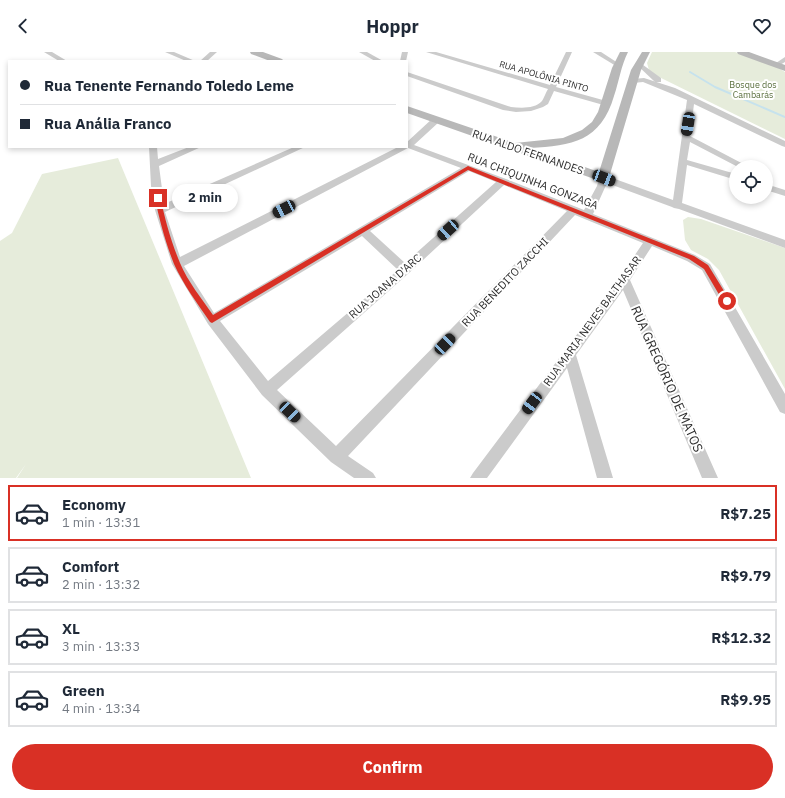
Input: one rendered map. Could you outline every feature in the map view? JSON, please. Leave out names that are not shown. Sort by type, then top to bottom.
[{"type":"street","points":[[47,52],[62,60]]},
{"type":"street","points":[[168,52],[189,60]]},
{"type":"street","points":[[205,60],[214,52]]},
{"type":"street","points":[[254,52],[276,60]]},
{"type":"street","points":[[362,52],[378,60]]},
{"type":"street","name":"RUA APOLÔNIA PINTO","points":[[429,52],[607,104]]},
{"type":"street","points":[[458,52],[458,60]]},
{"type":"street","points":[[408,74],[515,110],[530,109],[545,102],[569,52]]},
{"type":"street","points":[[596,52],[618,66]]},
{"type":"street","points":[[509,145],[551,144],[567,141],[588,132],[598,123],[607,104],[618,66],[624,52]]},
{"type":"street","points":[[587,215],[599,193],[633,80],[639,64],[646,52]]},
{"type":"street","points":[[741,52],[783,64]]},
{"type":"street","points":[[639,64],[648,73],[672,90]]},
{"type":"street","points":[[633,80],[644,80],[672,90],[785,144]]},
{"type":"street","points":[[677,206],[691,99]]},
{"type":"street","name":"RUA ALDO FERNANDES","points":[[408,109],[604,178],[677,206],[785,244]]},
{"type":"street","points":[[408,145],[436,120]]},
{"type":"street","points":[[598,123],[610,128],[618,127]]},
{"type":"street","points":[[588,132],[614,140]]},
{"type":"street","points":[[686,137],[731,160]]},
{"type":"street","name":"RUA CHIQUINHA GONZAGA","points":[[408,146],[503,181],[587,215],[691,258],[706,267],[720,288],[785,407]]},
{"type":"street","points":[[153,148],[156,186],[160,210],[177,264],[192,290],[212,320],[267,390],[336,457],[368,478]]},
{"type":"street","points":[[154,164],[194,148]]},
{"type":"street","points":[[160,210],[299,148]]},
{"type":"street","points":[[177,264],[403,148]]},
{"type":"street","points":[[682,161],[729,175]]},
{"type":"street","points":[[212,320],[468,168]]},
{"type":"street","name":"RUA JOANA D'ARC","points":[[267,390],[405,270],[503,181]]},
{"type":"street","points":[[773,189],[785,193]]},
{"type":"street","name":"RUA BENEDITO ZACCHI","points":[[336,457],[574,210]]},
{"type":"street","points":[[362,230],[405,270]]},
{"type":"street","name":"RUA MARIA NEVES BALTHASAR","points":[[478,478],[624,280],[650,241]]},
{"type":"street","name":"RUA GREGÓRIO DE MATOS","points":[[624,280],[710,478]]},
{"type":"street","points":[[569,354],[605,478]]},
{"type":"green space","name":"Bosque dos Cambarás","points":[[652,52],[735,52],[772,64],[785,72],[785,139],[657,76],[649,70],[647,63]]},
{"type":"green space","points":[[118,158],[251,478],[17,478],[26,464],[16,478],[0,478],[0,241],[12,233],[42,174]]},
{"type":"green space","points":[[688,217],[701,219],[785,248],[785,389],[719,270],[708,259],[691,250],[685,240],[683,220]]},
{"type":"waterway","points":[[690,72],[715,87],[785,117]]},
{"type":"route","points":[[158,198],[160,210],[177,264],[212,320],[468,168],[587,215],[699,262],[706,267],[727,301]]}]
